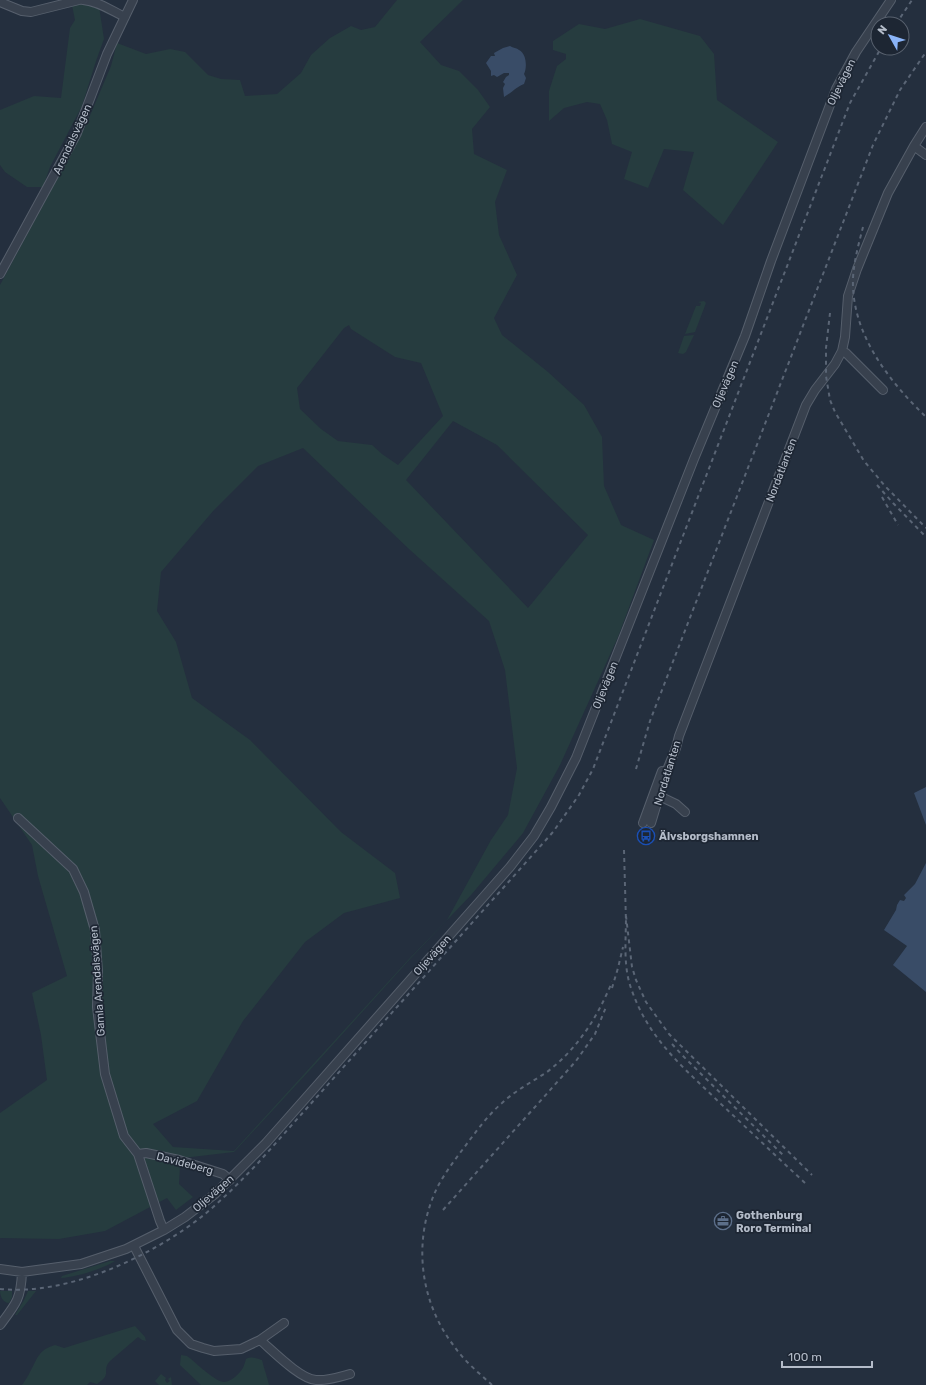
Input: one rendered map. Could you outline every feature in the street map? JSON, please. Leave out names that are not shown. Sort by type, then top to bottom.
[{"type":"street","points":[[0,2],[22,11],[31,12],[79,0]]},
{"type":"street","points":[[83,0],[89,0],[125,18]]},
{"type":"street","name":"Arendalsvägen","points":[[0,274],[77,133],[107,54],[133,0]]},
{"type":"street","name":"Oljevägen","points":[[0,1269],[22,1272],[81,1264],[134,1246],[185,1217],[209,1199],[266,1143],[510,867],[534,836],[551,807],[576,758],[694,459],[745,336],[770,261],[836,89],[856,52],[891,0]]},
{"type":"street","name":"Nordatlanten","points":[[647,823],[806,405],[815,390],[835,364],[842,351],[845,337],[848,296],[857,268],[888,193],[926,127]]},
{"type":"street","points":[[914,146],[926,155]]},
{"type":"street","points":[[842,351],[846,353],[883,390]]},
{"type":"street","points":[[657,795],[676,804],[684,815]]},
{"type":"street","name":"Gamla Arendalsvägen","points":[[18,818],[73,869],[84,892],[95,930],[98,972],[97,1008],[105,1074],[124,1136],[138,1154],[164,1230]]},
{"type":"street","name":"Davideberg","points":[[138,1154],[179,1160],[223,1174],[230,1180]]},
{"type":"street","points":[[134,1246],[178,1330],[192,1344],[214,1351],[241,1349],[260,1340],[284,1323]]},
{"type":"street","points":[[0,1325],[19,1298],[22,1272]]},
{"type":"street","points":[[260,1340],[282,1360],[306,1378],[325,1380],[350,1374]]},
{"type":"green space","points":[[71,0],[98,0],[104,39],[82,106],[50,167],[43,187],[27,187],[5,172],[0,165],[0,110],[34,96],[61,98],[70,28],[75,20]]},
{"type":"green space","points":[[397,0],[463,0],[420,42],[441,65],[459,71],[478,90],[490,107],[472,129],[474,154],[507,170],[495,202],[499,235],[517,275],[494,318],[502,335],[548,372],[584,405],[602,437],[604,486],[621,525],[654,540],[618,637],[560,765],[523,833],[471,895],[410,959],[234,1152],[183,1158],[180,1165],[179,1184],[193,1197],[176,1210],[167,1198],[105,1231],[59,1239],[0,1238],[0,1113],[47,1080],[41,1035],[32,993],[67,976],[38,876],[32,845],[0,798],[0,285],[86,125],[111,66],[117,43],[146,54],[170,49],[185,52],[208,75],[221,79],[240,80],[245,96],[277,94],[301,73],[311,55],[330,38],[351,26],[361,30],[375,27]],"holes":[[[349,325],[351,329],[395,357],[421,363],[443,416],[398,465],[372,445],[338,441],[321,429],[300,409],[297,388],[344,328]],[[453,421],[497,445],[588,535],[528,608],[406,480]],[[303,448],[409,549],[489,621],[505,670],[517,768],[508,815],[491,840],[447,920],[409,959],[234,1151],[173,1147],[153,1124],[197,1101],[243,1021],[305,942],[344,913],[400,898],[395,873],[341,832],[250,740],[192,698],[176,642],[157,611],[161,572],[214,510],[258,466]]]},
{"type":"green space","points":[[640,19],[700,36],[714,54],[717,100],[778,142],[723,225],[683,190],[694,152],[664,149],[648,188],[624,179],[632,152],[612,144],[607,120],[600,104],[587,102],[564,108],[549,121],[549,91],[557,66],[566,59],[566,54],[553,50],[553,41],[579,24],[605,29]]},
{"type":"green space","points":[[704,301],[706,303],[695,332],[685,334],[696,306],[700,306],[701,303],[698,302]]},
{"type":"green space","points":[[694,335],[686,352],[683,354],[678,353],[684,336]]},
{"type":"green space","points":[[110,1261],[115,1261],[89,1272],[61,1278],[62,1276]]},
{"type":"green space","points":[[0,1291],[12,1291],[12,1297],[9,1303],[2,1299]]},
{"type":"green space","points":[[28,1291],[36,1291],[17,1315],[15,1315],[24,1300]]},
{"type":"green space","points":[[135,1326],[145,1337],[146,1341],[138,1337],[110,1361],[106,1367],[105,1378],[97,1384],[90,1382],[87,1385],[22,1385],[39,1355],[45,1349],[55,1345],[64,1348]]},
{"type":"green space","points":[[181,1355],[187,1356],[212,1376],[224,1382],[227,1382],[239,1373],[246,1359],[252,1357],[262,1360],[269,1385],[201,1385],[180,1365]]},
{"type":"green space","points":[[161,1374],[166,1378],[165,1380],[167,1383],[170,1381],[168,1379],[171,1377],[172,1385],[159,1385],[155,1381]]},
{"type":"water","points":[[510,46],[518,49],[524,55],[526,68],[524,74],[526,78],[524,84],[504,97],[503,88],[505,84],[503,82],[509,73],[504,73],[497,77],[494,75],[491,76],[491,71],[486,63],[491,56],[495,56],[494,53]]},
{"type":"water","points":[[926,787],[926,825],[914,793]]},
{"type":"water","points":[[926,863],[926,992],[893,965],[907,946],[884,930],[900,900],[904,901],[906,898],[904,895],[915,884]]},
{"type":"railway","points":[[901,16],[912,0]]},
{"type":"railway","points":[[636,769],[650,721],[873,145],[900,90],[926,52]]},
{"type":"railway","points":[[0,1289],[26,1290],[53,1286],[108,1270],[161,1244],[184,1230],[205,1214],[258,1163],[553,832],[579,795],[593,769],[850,103],[876,56]]},
{"type":"railway","points":[[863,227],[853,278],[854,298],[858,318],[874,354],[898,387],[926,417]]},
{"type":"railway","points":[[830,313],[826,348],[826,376],[830,400],[835,412],[864,461],[885,486],[926,528]]},
{"type":"railway","points":[[877,485],[926,537]]},
{"type":"railway","points":[[882,497],[898,525]]},
{"type":"railway","points":[[624,850],[626,922]]},
{"type":"railway","points":[[805,1183],[681,1065],[657,1038],[638,1006],[628,980],[626,916],[632,967],[646,1002],[669,1034],[812,1175]]},
{"type":"railway","points":[[612,988],[623,947]]},
{"type":"railway","points":[[492,1385],[462,1357],[442,1328],[433,1309],[423,1269],[422,1248],[430,1206],[438,1186],[456,1158],[491,1113],[513,1094],[558,1063],[586,1032],[600,1008],[612,982]]},
{"type":"railway","points":[[443,1210],[576,1061],[595,1034],[606,1007]]},
{"type":"railway","points":[[672,1044],[785,1157]]},
{"type":"place","name":"Älvsborgshamnen","points":[[646,836]]},
{"type":"place","name":"Gothenburg Roro Terminal","points":[[723,1221]]}]
